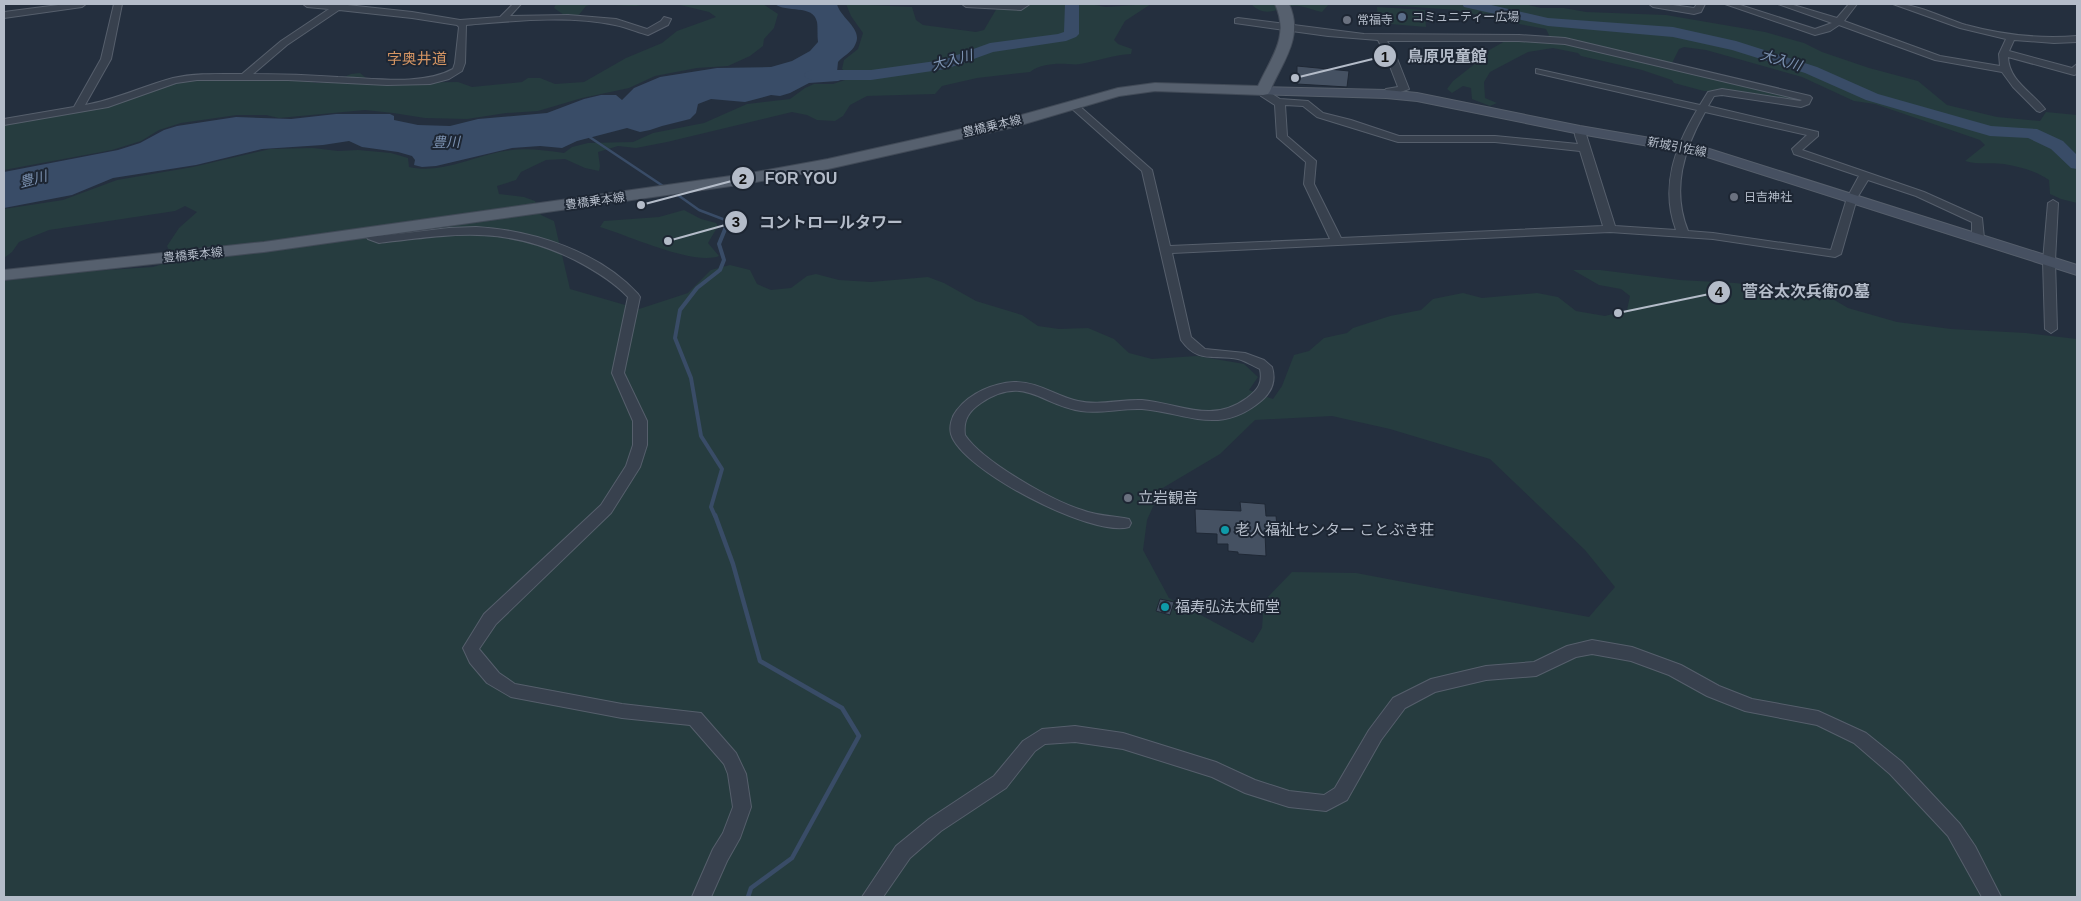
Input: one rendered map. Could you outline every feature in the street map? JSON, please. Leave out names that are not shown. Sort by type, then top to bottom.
[{"type":"main road","points":[[1263,91],[1288,40],[1289,17],[1283,6]]},
{"type":"main road","name":"豊橋乗本線","points":[[4,275],[264,248],[754,177],[828,164],[1004,124],[1118,92],[1155,87],[1263,91]]},
{"type":"main road","name":"新城引佐線","points":[[1263,91],[1386,94],[1448,102],[1580,130],[1681,146],[1731,159],[2077,270]]},
{"type":"street","points":[[4,15],[82,4]]},
{"type":"street","points":[[77,110],[106,59],[118,4]]},
{"type":"street","points":[[307,4],[415,12],[457,22],[568,18],[608,20],[648,32],[665,23],[667,19]]},
{"type":"street","points":[[504,19],[517,4]]},
{"type":"street","points":[[966,4],[1022,7],[1026,4]]},
{"type":"street","points":[[1653,4],[1694,11],[1698,10],[1701,4]]},
{"type":"street","points":[[1729,4],[1815,32],[1822,32],[1839,22],[1845,17],[1853,4]]},
{"type":"street","points":[[1782,4],[1839,22],[1938,58],[2006,70]]},
{"type":"street","points":[[1897,4],[1975,30],[2010,39],[2047,42],[2077,39]]},
{"type":"street","points":[[244,76],[284,42],[338,7]]},
{"type":"street","points":[[1238,21],[1381,38],[1536,38],[1565,41],[1807,98],[1806,102],[1801,104],[1722,92],[1711,94],[1681,146],[1674,193],[1675,210],[1683,234]]},
{"type":"street","points":[[4,122],[124,100],[186,78],[244,76],[387,82],[430,81],[446,77],[457,71],[460,63],[463,27],[457,22]]},
{"type":"street","points":[[1381,38],[1391,56],[1404,89],[1386,94]]},
{"type":"street","points":[[2010,39],[2002,56],[2006,70],[2012,82],[2040,109]]},
{"type":"street","points":[[2004,53],[2074,72],[2077,67]]},
{"type":"street","points":[[1539,72],[1814,134],[1797,149],[1798,152],[1805,156],[1920,194],[1978,220],[1978,238]]},
{"type":"street","points":[[1263,91],[1264,94],[1278,102],[1305,103],[1320,115],[1348,122],[1398,140],[1496,139],[1584,148]]},
{"type":"street","points":[[1278,102],[1282,137],[1311,161],[1309,184],[1337,242]]},
{"type":"street","points":[[1073,105],[1147,170],[1185,337],[1189,344],[1196,351],[1239,355],[1266,368],[1269,376],[1266,387],[1256,398],[1233,413],[1216,417],[1203,418],[1144,405],[1080,406],[1034,389],[1015,387],[998,389],[977,398],[965,407],[958,424],[958,434],[962,442],[988,464],[1014,481],[1074,513],[1124,523]]},
{"type":"street","points":[[1580,130],[1610,229]]},
{"type":"street","points":[[1166,250],[1610,229],[1713,236],[1835,254],[1852,198],[1865,175]]},
{"type":"street","points":[[2051,329],[2049,260],[2053,203]]},
{"type":"street","points":[[370,233],[372,237],[379,240],[452,232],[490,231],[515,235],[572,254],[605,272],[625,286],[634,297],[618,373],[640,421],[640,445],[632,468],[606,509],[490,619],[471,648],[476,658],[492,678],[511,690],[622,711],[695,718],[730,760],[737,774],[742,807],[731,838],[720,854],[702,897]]},
{"type":"street","points":[[872,897],[903,852],[935,826],[1000,782],[1029,746],[1042,738],[1075,734],[1123,741],[1216,770],[1250,787],[1290,799],[1326,802],[1341,794],[1375,735],[1399,702],[1431,686],[1486,674],[1536,668],[1573,651],[1592,647],[1632,654],[1675,670],[1713,691],[1751,706],[1818,718],[1860,738],[1896,768],[1954,830],[1992,897]]},
{"type":"green space","points":[[556,4],[593,4],[586,6],[578,16],[564,15],[554,8]]},
{"type":"green space","points":[[593,4],[647,4],[636,6]]},
{"type":"green space","points":[[676,4],[763,4],[778,14],[774,28],[764,39],[763,46],[750,56],[728,66],[697,68],[655,76],[629,88],[582,98],[538,111],[506,113],[467,119],[425,118],[365,110],[279,118],[266,115],[237,115],[181,123],[159,130],[141,141],[112,150],[4,170],[4,126],[16,122],[86,111],[125,101],[178,82],[196,79],[298,79],[316,83],[335,81],[351,74],[360,73],[366,78],[366,83],[458,82],[472,87],[522,82],[528,78],[540,78],[555,84],[584,82],[626,58],[662,43],[677,31],[716,17],[709,12]]},
{"type":"green space","points":[[846,4],[912,7],[916,20],[923,25],[976,32],[984,30],[997,8],[1016,8],[1031,4],[1089,4],[1106,7],[1151,4],[1125,21],[1114,40],[1118,44],[1132,49],[1131,54],[1078,64],[1048,65],[1038,67],[1030,72],[977,78],[942,86],[935,94],[867,96],[850,105],[843,116],[835,121],[817,120],[807,115],[792,112],[667,142],[636,148],[618,146],[598,152],[599,171],[585,168],[565,159],[546,160],[521,172],[516,180],[497,186],[499,194],[524,197],[535,201],[541,215],[554,221],[570,289],[639,309],[688,293],[711,270],[730,265],[750,270],[757,284],[771,290],[791,288],[807,276],[816,274],[839,280],[871,282],[928,277],[944,283],[976,301],[1022,315],[1038,326],[1059,329],[1088,328],[1114,339],[1129,353],[1152,359],[1197,356],[1244,364],[1258,377],[1249,390],[1273,399],[1282,386],[1294,355],[1309,351],[1324,338],[1347,333],[1353,328],[1390,316],[1421,310],[1433,299],[1463,293],[1482,298],[1537,293],[1558,297],[1576,311],[1605,316],[1627,310],[1630,296],[1621,289],[1599,285],[1573,270],[1600,270],[1680,280],[1735,283],[1796,290],[1831,298],[1848,308],[1897,322],[1951,329],[2026,333],[2077,339],[2077,897],[4,897],[4,281],[77,272],[153,267],[169,262],[167,246],[179,228],[197,212],[185,206],[175,211],[49,230],[19,242],[12,252],[4,258],[4,209],[63,200],[117,180],[193,167],[270,149],[313,148],[391,153],[408,158],[409,167],[421,169],[443,167],[507,150],[564,153],[572,147],[588,143],[633,142],[653,133],[704,123],[747,104],[790,99],[814,84],[833,84],[848,79],[865,79],[863,73],[848,73],[842,69],[844,60],[858,49],[863,33],[851,16]],"holes":[[[1332,416],[1390,429],[1490,459],[1585,550],[1615,587],[1589,617],[1356,573],[1292,572],[1264,601],[1262,628],[1253,643],[1169,598],[1143,550],[1147,520],[1161,489],[1220,454],[1255,420]]]},
{"type":"green space","points":[[1251,4],[1329,4],[1322,12],[1292,6],[1269,12],[1257,9]]},
{"type":"green space","points":[[1374,4],[1524,4],[1541,8],[1564,8],[1586,12],[1666,15],[1765,32],[1804,43],[1822,52],[1869,68],[1918,81],[1947,105],[1997,117],[2040,121],[2046,112],[2077,115],[2077,203],[2050,194],[2049,180],[2034,172],[2004,164],[1965,161],[1985,145],[1980,140],[1875,104],[1854,101],[1802,77],[1706,50],[1684,47],[1679,49],[1672,63],[1678,70],[1800,98],[1798,101],[1735,91],[1704,91],[1674,83],[1672,80],[1642,70],[1553,48],[1528,52],[1490,72],[1484,82],[1485,98],[1497,103],[1490,106],[1472,99],[1471,88],[1463,86],[1452,93],[1447,89],[1453,81],[1476,63],[1477,57],[1507,40],[1545,40],[1549,35],[1546,29],[1456,10]]},
{"type":"green space","name":"コミュニティー広場","points":[[1377,7],[1425,10],[1426,27],[1378,23]]},
{"type":"green space","points":[[684,210],[701,219],[716,223],[718,226],[708,243],[719,256],[708,258],[694,257],[677,253],[600,227],[604,221],[659,217]]},
{"type":"water","name":"豊川","points":[[775,4],[837,4],[854,29],[857,39],[850,52],[838,62],[837,72],[845,74],[846,78],[838,81],[809,83],[780,96],[771,95],[745,102],[711,99],[698,104],[696,113],[690,119],[640,132],[627,128],[577,141],[562,148],[540,146],[512,148],[436,166],[422,167],[414,165],[415,160],[412,156],[362,147],[349,141],[323,145],[262,149],[196,165],[113,178],[72,195],[4,208],[4,172],[118,150],[140,143],[164,130],[177,126],[236,117],[291,119],[336,114],[390,114],[394,116],[394,120],[418,125],[450,126],[478,119],[547,113],[584,99],[601,95],[616,95],[622,100],[634,88],[660,77],[717,68],[771,67],[792,61],[810,51],[818,42],[815,16],[805,11],[780,7]]},
{"type":"building","points":[[1297,66],[1349,71],[1347,87],[1297,84]]},
{"type":"building","name":"老人福祉センター ことぶき荘","points":[[1240,502],[1265,504],[1266,516],[1276,516],[1278,535],[1265,534],[1266,556],[1238,554],[1238,552],[1228,551],[1228,544],[1217,544],[1217,534],[1196,533],[1195,509],[1241,511]]},
{"type":"building","name":"福寿弘法太師堂","points":[[1160,599],[1174,602],[1170,615],[1156,611]]},
{"type":"waterway","name":"大入川","points":[[812,75],[871,75],[946,64],[990,48],[1061,38],[1071,34],[1072,4]]},
{"type":"waterway","name":"大入川","points":[[1469,4],[1548,22],[1673,32],[1736,46],[1811,70],[1872,97],[1990,131],[2031,133],[2057,145],[2077,164]]},
{"type":"waterway","points":[[588,136],[663,186]]},
{"type":"waterway","points":[[675,193],[699,210],[728,221],[727,223]]},
{"type":"waterway","points":[[715,516],[711,507],[722,469],[701,436],[691,378],[675,338],[680,310],[697,288],[720,270],[724,260],[719,244],[728,222]]},
{"type":"waterway","points":[[715,515],[733,564],[760,661],[842,708],[859,736],[792,858],[751,888],[748,897]]},
{"type":"place","name":"コミュニティー広場","points":[[1402,17]]},
{"type":"place","name":"常福寺","points":[[1347,20]]},
{"type":"place","name":"鳥原児童館","points":[[1295,78]]},
{"type":"place","name":"日吉神社","points":[[1734,197]]},
{"type":"place","name":"FOR YOU","points":[[641,205]]},
{"type":"place","name":"コントロールタワー","points":[[668,241]]},
{"type":"place","name":"菅谷太次兵衛の墓","points":[[1618,313]]},
{"type":"place","name":"立岩観音","points":[[1128,498]]},
{"type":"place","name":"老人福祉センター ことぶき荘","points":[[1225,530]]},
{"type":"place","name":"福寿弘法太師堂","points":[[1165,607]]},
{"type":"district","name":"字奥井道","points":[[417,59]]}]
